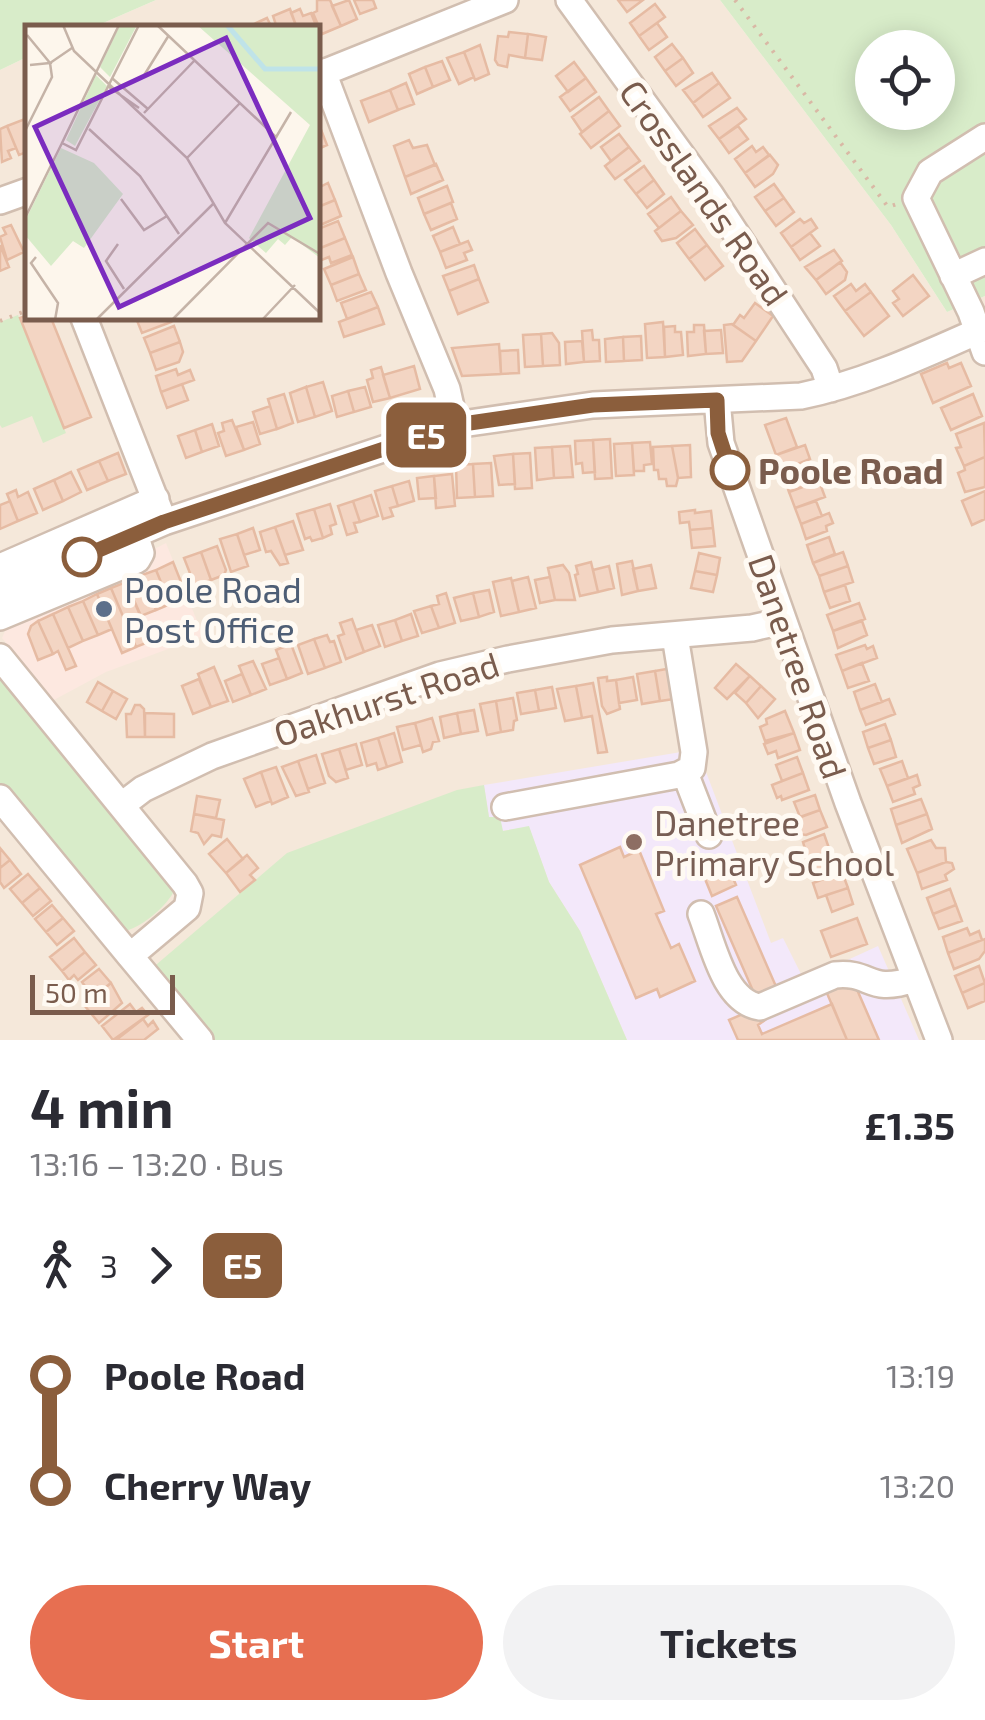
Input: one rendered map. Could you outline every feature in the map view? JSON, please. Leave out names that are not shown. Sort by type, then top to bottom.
[{"type":"street","points":[[456,425],[448,389],[320,73],[505,0]]},
{"type":"street","name":"Crosslands Road","points":[[569,0],[710,194],[824,368],[831,390]]},
{"type":"street","points":[[0,568],[160,510],[456,425],[593,405],[764,400],[831,390],[982,337],[916,198],[930,172],[985,138]]},
{"type":"street","points":[[0,201],[25,192]]},
{"type":"street","points":[[953,276],[985,261]]},
{"type":"street","points":[[85,320],[160,510]]},
{"type":"street","name":"Danetree Road","points":[[717,400],[721,444],[939,1040]]},
{"type":"street","points":[[0,593],[135,534],[160,510]]},
{"type":"street","points":[[0,617],[137,560],[141,553],[135,534]]},
{"type":"street","name":"Oakhurst Road","points":[[122,805],[143,789],[212,756],[440,675],[612,640],[784,622]]},
{"type":"street","points":[[505,807],[684,773],[692,768],[694,752],[675,636]]},
{"type":"street","points":[[0,657],[185,884],[190,900],[187,908],[130,956]]},
{"type":"street","points":[[684,773],[709,836]]},
{"type":"street","points":[[0,798],[200,1040]]},
{"type":"street","points":[[702,914],[732,989],[749,1006],[760,1007],[835,975],[848,974],[882,986],[914,979]]},
{"type":"path","points":[[735,0],[888,207],[916,198]]},
{"type":"path","points":[[0,321],[25,311]]},
{"type":"shaded area","points":[[156,0],[720,0],[891,225],[947,312],[985,296],[985,1040],[0,1040],[0,70],[25,58],[25,320],[320,320],[320,25],[99,25]]},
{"type":"shaded area","points":[[166,543],[203,636],[106,672],[52,701],[2,638],[8,624]]},
{"type":"shaded area","name":"Danetree Primary School","points":[[684,651],[706,772],[771,943],[783,938],[804,980],[878,946],[919,1040],[627,1040],[580,931],[549,882],[529,827],[502,831],[489,818],[484,785],[687,751]]},
{"type":"green space","points":[[0,0],[156,0],[99,25],[25,25],[25,58],[0,70]]},
{"type":"green space","points":[[720,0],[985,0],[985,296],[947,312],[891,225]]},
{"type":"green space","points":[[18,315],[66,433],[43,443],[32,416],[2,428],[0,425],[0,322]]},
{"type":"green space","points":[[0,674],[169,883],[173,893],[169,899],[137,926],[123,932],[0,788]]},
{"type":"green space","points":[[484,785],[489,817],[500,817],[503,831],[529,826],[549,882],[580,931],[627,1040],[206,1040],[150,970],[287,853],[457,790]]},
{"type":"building","points":[[317,0],[330,0],[341,26],[322,34],[313,13],[317,11]]},
{"type":"building","points":[[349,0],[357,19],[341,26],[332,6]]},
{"type":"building","points":[[354,0],[373,0],[376,8],[360,14]]},
{"type":"building","points":[[618,0],[643,0],[627,12]]},
{"type":"building","points":[[655,4],[665,17],[639,36],[630,23]]},
{"type":"building","points":[[290,9],[296,25],[276,25],[273,16]]},
{"type":"building","points":[[300,9],[303,16],[311,13],[316,25],[296,25],[291,13]]},
{"type":"building","points":[[267,18],[270,25],[254,25]]},
{"type":"building","points":[[657,23],[667,37],[649,50],[639,36]]},
{"type":"building","points":[[509,32],[528,34],[525,58],[509,55],[507,67],[495,60],[498,36],[508,37]]},
{"type":"building","points":[[528,34],[546,37],[542,60],[525,58]]},
{"type":"building","points":[[672,44],[683,58],[665,71],[655,57]]},
{"type":"building","points":[[480,45],[489,74],[475,80],[464,52]]},
{"type":"building","points":[[464,52],[474,77],[459,84],[447,58]]},
{"type":"building","points":[[683,58],[693,73],[676,86],[665,71]]},
{"type":"building","points":[[442,61],[450,80],[433,87],[425,67]]},
{"type":"building","points":[[574,62],[586,78],[568,92],[556,76]]},
{"type":"building","points":[[425,67],[433,87],[417,94],[409,74]]},
{"type":"building","points":[[712,73],[719,83],[693,103],[683,90]]},
{"type":"building","points":[[586,78],[596,92],[570,111],[560,97]]},
{"type":"building","points":[[406,83],[414,104],[398,110],[390,90]]},
{"type":"building","points":[[719,83],[730,98],[703,117],[693,103]]},
{"type":"building","points":[[390,90],[398,110],[369,122],[361,101]]},
{"type":"building","points":[[599,97],[609,111],[582,132],[572,117]]},
{"type":"building","points":[[737,108],[746,119],[719,139],[709,126]]},
{"type":"building","points":[[609,111],[620,126],[591,148],[580,134]]},
{"type":"building","points":[[25,119],[25,153],[19,155],[7,126]]},
{"type":"building","points":[[7,126],[16,148],[8,151],[11,158],[2,162],[0,129]]},
{"type":"building","points":[[738,126],[748,139],[729,153],[719,139]]},
{"type":"building","points":[[320,127],[327,145],[320,148]]},
{"type":"building","points":[[619,134],[629,147],[611,161],[601,147]]},
{"type":"building","points":[[409,140],[413,148],[427,145],[435,165],[405,177],[394,146]]},
{"type":"building","points":[[752,146],[756,152],[763,147],[769,155],[745,173],[735,159]]},
{"type":"building","points":[[629,147],[640,161],[615,179],[605,166]]},
{"type":"building","points":[[770,155],[778,165],[773,174],[755,187],[745,173]]},
{"type":"building","points":[[436,164],[443,180],[411,194],[405,177]]},
{"type":"building","points":[[644,166],[654,180],[636,194],[625,180]]},
{"type":"building","points":[[654,180],[664,194],[647,208],[636,194]]},
{"type":"building","points":[[328,183],[335,200],[320,206],[320,187]]},
{"type":"building","points":[[774,184],[784,198],[765,211],[755,197]]},
{"type":"building","points":[[447,186],[453,202],[424,214],[418,198]]},
{"type":"building","points":[[671,197],[681,211],[659,228],[648,214]]},
{"type":"building","points":[[784,198],[794,212],[776,226],[765,211]]},
{"type":"building","points":[[335,200],[341,216],[320,225],[320,206]]},
{"type":"building","points":[[451,203],[457,219],[431,230],[424,214]]},
{"type":"building","points":[[681,211],[693,225],[676,238],[662,241],[655,231]]},
{"type":"building","points":[[800,219],[804,223],[811,219],[817,228],[791,247],[781,233]]},
{"type":"building","points":[[338,221],[345,238],[320,248],[320,228]]},
{"type":"building","points":[[11,225],[24,252],[7,260],[0,237],[6,234],[3,228]]},
{"type":"building","points":[[453,227],[460,244],[440,252],[433,236]]},
{"type":"building","points":[[695,229],[707,245],[689,259],[677,243]]},
{"type":"building","points":[[810,233],[820,246],[800,260],[791,247]]},
{"type":"building","points":[[345,238],[352,255],[331,263],[329,257],[320,261],[320,248]]},
{"type":"building","points":[[468,241],[472,250],[464,253],[467,260],[446,268],[440,252]]},
{"type":"building","points":[[0,245],[9,267],[0,271]]},
{"type":"building","points":[[707,245],[723,266],[705,280],[689,259]]},
{"type":"building","points":[[834,250],[842,261],[816,280],[805,267]]},
{"type":"building","points":[[353,257],[359,274],[331,285],[324,269]]},
{"type":"building","points":[[840,262],[847,272],[845,280],[826,294],[816,280]]},
{"type":"building","points":[[474,265],[479,279],[449,291],[443,276]]},
{"type":"building","points":[[359,274],[366,290],[337,301],[331,285]]},
{"type":"building","points":[[913,275],[929,296],[903,316],[893,303],[899,299],[893,291]]},
{"type":"building","points":[[479,279],[488,302],[458,314],[449,291]]},
{"type":"building","points":[[851,284],[856,291],[865,284],[871,292],[845,311],[834,296]]},
{"type":"building","points":[[371,292],[378,307],[347,319],[341,303]]},
{"type":"building","points":[[871,292],[889,316],[864,336],[845,311]]},
{"type":"building","points":[[755,303],[773,316],[756,341],[733,325]]},
{"type":"building","points":[[378,307],[384,324],[344,337],[339,322]]},
{"type":"building","points":[[20,318],[52,320],[91,417],[64,428]]},
{"type":"building","points":[[137,320],[171,322],[142,333]]},
{"type":"building","points":[[663,322],[665,357],[647,358],[645,324]]},
{"type":"building","points":[[732,324],[756,341],[742,361],[727,362],[724,325]]},
{"type":"building","points":[[694,325],[704,325],[706,354],[688,356],[687,332],[694,332]]},
{"type":"building","points":[[174,326],[180,342],[150,353],[144,338]]},
{"type":"building","points":[[675,326],[675,332],[681,332],[683,355],[665,357],[664,327]]},
{"type":"building","points":[[592,330],[593,340],[599,340],[600,361],[584,362],[582,331]]},
{"type":"building","points":[[721,330],[723,353],[706,354],[704,331]]},
{"type":"building","points":[[552,333],[559,343],[560,365],[543,366],[541,334]]},
{"type":"building","points":[[541,334],[543,366],[525,367],[523,335]]},
{"type":"building","points":[[641,336],[642,360],[624,361],[623,337]]},
{"type":"building","points":[[623,337],[624,361],[606,362],[605,339]]},
{"type":"building","points":[[582,341],[584,362],[566,364],[565,342]]},
{"type":"building","points":[[180,342],[183,352],[179,362],[156,370],[150,353]]},
{"type":"building","points":[[499,344],[501,374],[462,376],[452,348]]},
{"type":"building","points":[[518,350],[519,373],[501,374],[500,351]]},
{"type":"building","points":[[947,363],[949,368],[961,363],[971,386],[933,403],[921,374]]},
{"type":"building","points":[[414,366],[420,389],[390,398],[383,375]]},
{"type":"building","points":[[381,367],[390,398],[373,402],[367,380],[373,378],[371,370]]},
{"type":"building","points":[[176,369],[178,375],[190,370],[194,380],[161,392],[156,376]]},
{"type":"building","points":[[323,382],[332,411],[315,417],[306,387]]},
{"type":"building","points":[[182,384],[188,400],[167,408],[161,392]]},
{"type":"building","points":[[306,387],[315,417],[298,422],[290,393]]},
{"type":"building","points":[[365,387],[371,407],[354,412],[348,391]]},
{"type":"building","points":[[348,391],[354,412],[337,417],[332,396]]},
{"type":"building","points":[[284,394],[293,423],[277,429],[268,399]]},
{"type":"building","points":[[973,394],[982,416],[951,430],[941,408]]},
{"type":"building","points":[[270,406],[277,429],[260,434],[253,412]]},
{"type":"building","points":[[786,418],[797,447],[776,455],[765,425]]},
{"type":"building","points":[[232,420],[244,450],[226,456],[218,433],[224,431],[222,423]]},
{"type":"building","points":[[253,422],[260,444],[244,450],[236,427]]},
{"type":"building","points":[[984,423],[985,457],[964,466],[956,448],[961,447],[956,434]]},
{"type":"building","points":[[212,424],[219,446],[202,452],[195,430]]},
{"type":"building","points":[[195,430],[202,452],[186,458],[178,436]]},
{"type":"building","points":[[610,439],[612,478],[595,479],[593,440]]},
{"type":"building","points":[[593,440],[595,472],[583,473],[582,463],[576,464],[575,441]]},
{"type":"building","points":[[650,442],[652,464],[644,465],[644,471],[634,471],[632,443]]},
{"type":"building","points":[[632,443],[634,475],[616,476],[614,444]]},
{"type":"building","points":[[690,445],[691,477],[678,478],[672,446]]},
{"type":"building","points":[[805,445],[810,459],[781,471],[776,455]]},
{"type":"building","points":[[570,446],[573,477],[554,478],[552,447]]},
{"type":"building","points":[[672,446],[678,478],[676,486],[667,486],[666,479],[659,479],[658,470],[654,470],[653,447]]},
{"type":"building","points":[[552,447],[554,478],[537,480],[535,448]]},
{"type":"building","points":[[118,453],[126,474],[108,481],[99,461]]},
{"type":"building","points":[[530,453],[532,488],[515,489],[513,454]]},
{"type":"building","points":[[513,454],[515,484],[499,485],[494,456]]},
{"type":"building","points":[[985,457],[985,487],[965,492],[958,473]]},
{"type":"building","points":[[99,461],[108,481],[87,490],[78,470]]},
{"type":"building","points":[[491,463],[493,496],[475,497],[473,464]]},
{"type":"building","points":[[473,464],[475,497],[457,498],[456,465]]},
{"type":"building","points":[[805,469],[810,484],[789,492],[784,477]]},
{"type":"building","points":[[71,472],[81,492],[63,501],[54,480]]},
{"type":"building","points":[[452,474],[455,506],[436,508],[434,476]]},
{"type":"building","points":[[434,476],[436,498],[419,499],[417,478]]},
{"type":"building","points":[[54,480],[63,501],[43,510],[34,489]]},
{"type":"building","points":[[409,481],[414,501],[398,506],[392,486]]},
{"type":"building","points":[[819,481],[825,497],[795,508],[789,492]]},
{"type":"building","points":[[392,486],[398,506],[390,508],[393,516],[383,519],[375,491]]},
{"type":"building","points":[[16,490],[18,497],[28,492],[37,513],[18,521],[7,494]]},
{"type":"building","points":[[985,491],[985,519],[972,525],[962,501]]},
{"type":"building","points":[[371,495],[378,516],[360,522],[353,501]]},
{"type":"building","points":[[10,501],[18,521],[0,529],[0,505]]},
{"type":"building","points":[[353,501],[360,522],[354,523],[357,532],[347,535],[338,506]]},
{"type":"building","points":[[816,501],[822,516],[801,524],[795,508]]},
{"type":"building","points":[[330,504],[336,524],[330,526],[332,534],[323,538],[314,509]]},
{"type":"building","points":[[314,509],[323,538],[312,541],[310,537],[305,539],[297,514]]},
{"type":"building","points":[[711,511],[713,528],[690,530],[689,522],[680,523],[679,512]]},
{"type":"building","points":[[829,513],[833,523],[826,526],[827,531],[806,539],[801,524]]},
{"type":"building","points":[[293,521],[303,550],[285,555],[275,527]]},
{"type":"building","points":[[275,527],[288,563],[280,565],[271,551],[266,552],[260,532]]},
{"type":"building","points":[[253,528],[260,550],[244,555],[237,534]]},
{"type":"building","points":[[713,528],[715,546],[692,548],[690,530]]},
{"type":"building","points":[[237,534],[248,566],[231,572],[220,539]]},
{"type":"building","points":[[829,537],[835,554],[813,563],[807,545]]},
{"type":"building","points":[[217,546],[226,570],[224,575],[211,580],[201,552]]},
{"type":"building","points":[[201,552],[211,580],[195,586],[184,558]]},
{"type":"building","points":[[843,552],[848,566],[819,576],[813,563]]},
{"type":"building","points":[[699,553],[720,558],[717,575],[695,571]]},
{"type":"building","points":[[632,561],[638,591],[622,595],[617,564]]},
{"type":"building","points":[[173,562],[187,597],[170,604],[156,570]]},
{"type":"building","points":[[591,562],[598,592],[580,596],[576,566]]},
{"type":"building","points":[[563,565],[569,573],[575,600],[555,600],[548,568]]},
{"type":"building","points":[[651,565],[656,588],[638,591],[633,569]]},
{"type":"building","points":[[609,566],[614,588],[598,592],[593,570]]},
{"type":"building","points":[[848,566],[853,582],[824,592],[819,576]]},
{"type":"building","points":[[156,570],[170,604],[156,610],[142,575]]},
{"type":"building","points":[[695,571],[717,575],[713,592],[691,588]]},
{"type":"building","points":[[142,575],[156,610],[141,616],[126,582]]},
{"type":"building","points":[[528,577],[536,608],[519,612],[512,581]]},
{"type":"building","points":[[550,577],[555,600],[540,603],[535,580]]},
{"type":"building","points":[[511,578],[519,612],[501,616],[493,582]]},
{"type":"building","points":[[126,582],[151,641],[136,647],[111,588]]},
{"type":"building","points":[[845,585],[850,601],[830,608],[824,592]]},
{"type":"building","points":[[111,588],[136,647],[122,653],[97,594]]},
{"type":"building","points":[[489,590],[494,612],[479,617],[473,593]]},
{"type":"building","points":[[446,593],[455,623],[439,628],[431,606],[439,604],[437,596]]},
{"type":"building","points":[[473,593],[479,617],[461,621],[454,598]]},
{"type":"building","points":[[97,594],[112,629],[98,635],[83,601]]},
{"type":"building","points":[[83,601],[98,635],[83,641],[68,607]]},
{"type":"building","points":[[859,603],[865,619],[833,631],[827,615]]},
{"type":"building","points":[[431,606],[439,628],[422,633],[414,611]]},
{"type":"building","points":[[68,607],[83,641],[68,648],[53,614]]},
{"type":"building","points":[[53,614],[76,666],[66,670],[58,651],[53,654],[38,621]]},
{"type":"building","points":[[411,614],[418,636],[402,641],[395,620]]},
{"type":"building","points":[[352,619],[364,652],[346,659],[338,636],[344,634],[340,623]]},
{"type":"building","points":[[395,620],[402,641],[385,647],[378,625]]},
{"type":"building","points":[[38,621],[53,654],[38,660],[28,634]]},
{"type":"building","points":[[862,621],[867,635],[838,648],[833,631]]},
{"type":"building","points":[[372,625],[380,646],[364,652],[356,630]]},
{"type":"building","points":[[327,635],[330,642],[334,641],[341,662],[325,668],[314,639]]},
{"type":"building","points":[[314,639],[325,668],[308,674],[298,645]]},
{"type":"building","points":[[291,644],[302,673],[287,679],[276,650]]},
{"type":"building","points":[[865,645],[867,649],[873,646],[877,658],[842,671],[836,655]]},
{"type":"building","points":[[279,658],[287,679],[270,685],[262,664]]},
{"type":"building","points":[[253,661],[266,689],[251,695],[239,666]]},
{"type":"building","points":[[862,663],[869,681],[848,688],[842,671]]},
{"type":"building","points":[[736,664],[750,676],[727,699],[715,688]]},
{"type":"building","points":[[214,667],[228,701],[211,707],[198,674]]},
{"type":"building","points":[[678,667],[681,698],[660,701],[655,671]]},
{"type":"building","points":[[655,671],[660,701],[642,704],[637,674]]},
{"type":"building","points":[[242,674],[251,695],[233,702],[225,681]]},
{"type":"building","points":[[750,676],[761,686],[746,703],[735,693]]},
{"type":"building","points":[[607,677],[607,681],[616,680],[620,709],[607,714],[598,678]]},
{"type":"building","points":[[633,677],[637,700],[619,703],[616,680]]},
{"type":"building","points":[[199,679],[211,707],[193,714],[182,686]]},
{"type":"building","points":[[98,682],[113,691],[102,711],[87,702]]},
{"type":"building","points":[[593,683],[607,752],[598,753],[592,716],[582,718],[576,686]]},
{"type":"building","points":[[875,684],[882,702],[860,710],[854,692]]},
{"type":"building","points":[[576,686],[582,718],[565,721],[557,689]]},
{"type":"building","points":[[761,686],[775,699],[758,718],[746,703]]},
{"type":"building","points":[[552,687],[556,708],[539,711],[535,690]]},
{"type":"building","points":[[535,690],[539,711],[521,714],[517,693]]},
{"type":"building","points":[[113,691],[127,699],[116,719],[102,711]]},
{"type":"building","points":[[513,698],[517,720],[513,730],[501,732],[496,701]]},
{"type":"building","points":[[889,699],[895,714],[866,725],[860,710]]},
{"type":"building","points":[[496,701],[501,732],[487,735],[480,704]]},
{"type":"building","points":[[135,705],[144,709],[145,737],[127,737],[126,714],[131,714]]},
{"type":"building","points":[[474,710],[478,731],[461,734],[457,713]]},
{"type":"building","points":[[785,711],[794,733],[765,741],[760,727],[767,724],[766,719]]},
{"type":"building","points":[[145,713],[174,714],[174,737],[145,737]]},
{"type":"building","points":[[457,713],[461,734],[444,738],[440,717]]},
{"type":"building","points":[[432,718],[439,741],[423,752],[415,723]]},
{"type":"building","points":[[415,723],[421,745],[403,750],[397,727]]},
{"type":"building","points":[[885,724],[891,740],[868,748],[863,732]]},
{"type":"building","points":[[394,733],[402,762],[387,767],[378,738]]},
{"type":"building","points":[[794,733],[800,750],[778,758],[776,751],[768,754],[764,744]]},
{"type":"building","points":[[378,738],[387,767],[378,770],[376,763],[367,766],[361,743]]},
{"type":"building","points":[[891,740],[896,757],[874,764],[868,748]]},
{"type":"building","points":[[356,744],[362,765],[346,770],[339,749]]},
{"type":"building","points":[[339,749],[348,778],[336,782],[329,776],[322,754]]},
{"type":"building","points":[[316,755],[325,783],[308,789],[298,761]]},
{"type":"building","points":[[797,757],[803,773],[782,781],[776,765]]},
{"type":"building","points":[[298,761],[309,792],[296,796],[282,767]]},
{"type":"building","points":[[902,761],[908,778],[887,786],[880,769]]},
{"type":"building","points":[[276,767],[288,797],[272,804],[261,772]]},
{"type":"building","points":[[261,772],[271,801],[256,807],[244,779]]},
{"type":"building","points":[[803,773],[809,790],[782,800],[781,796],[777,798],[772,785]]},
{"type":"building","points":[[917,775],[920,785],[913,788],[915,794],[893,802],[887,786]]},
{"type":"building","points":[[815,795],[820,810],[800,817],[794,802]]},
{"type":"building","points":[[197,796],[220,800],[216,818],[194,814]]},
{"type":"building","points":[[921,799],[927,814],[896,825],[891,809]]},
{"type":"building","points":[[820,810],[827,827],[806,835],[794,833],[790,821]]},
{"type":"building","points":[[194,814],[224,820],[221,837],[212,835],[204,844],[198,833],[191,831]]},
{"type":"building","points":[[927,814],[932,829],[902,843],[896,825]]},
{"type":"building","points":[[824,834],[830,851],[802,861],[799,851],[805,849],[803,842]]},
{"type":"building","points":[[227,839],[243,859],[226,873],[209,854]]},
{"type":"building","points":[[931,840],[936,848],[945,848],[946,862],[917,873],[907,849]]},
{"type":"building","points":[[620,847],[624,857],[639,850],[664,911],[656,914],[671,948],[679,944],[695,981],[660,997],[657,989],[636,998],[580,865]]},
{"type":"building","points":[[0,848],[10,860],[0,868]]},
{"type":"building","points":[[830,851],[836,866],[807,873],[802,861]]},
{"type":"building","points":[[247,855],[258,868],[250,875],[255,880],[240,892],[226,873]]},
{"type":"building","points":[[724,858],[736,885],[712,896],[701,869]]},
{"type":"building","points":[[10,860],[21,874],[4,888],[0,868]]},
{"type":"building","points":[[952,863],[954,869],[945,875],[947,880],[922,889],[917,873]]},
{"type":"building","points":[[842,872],[848,888],[818,898],[813,883]]},
{"type":"building","points":[[28,874],[40,888],[22,903],[10,889]]},
{"type":"building","points":[[40,888],[51,901],[33,916],[22,903]]},
{"type":"building","points":[[848,888],[853,904],[832,912],[826,895]]},
{"type":"building","points":[[950,889],[956,905],[933,914],[927,898]]},
{"type":"building","points":[[737,897],[778,991],[757,1000],[716,906]]},
{"type":"building","points":[[52,905],[63,918],[46,932],[35,919]]},
{"type":"building","points":[[956,905],[962,921],[939,929],[933,914]]},
{"type":"building","points":[[63,918],[74,931],[57,945],[46,932]]},
{"type":"building","points":[[857,918],[867,944],[831,957],[821,931]]},
{"type":"building","points":[[967,928],[970,935],[979,931],[982,940],[948,953],[943,937]]},
{"type":"building","points":[[74,938],[85,952],[62,971],[50,957]]},
{"type":"building","points":[[985,939],[985,951],[979,959],[954,969],[948,953]]},
{"type":"building","points":[[85,952],[96,965],[78,980],[74,975],[69,980],[62,971]]},
{"type":"building","points":[[979,966],[985,983],[962,993],[955,976]]},
{"type":"building","points":[[99,969],[111,983],[93,997],[82,982]]},
{"type":"building","points":[[846,982],[848,988],[855,985],[879,1040],[847,1040],[826,991]]},
{"type":"building","points":[[111,983],[122,1003],[99,1023],[84,1005]]},
{"type":"building","points":[[985,983],[985,1001],[968,1008],[962,993]]},
{"type":"building","points":[[130,1004],[136,1012],[142,1008],[148,1015],[113,1040],[102,1026]]},
{"type":"building","points":[[832,1004],[847,1040],[738,1040],[729,1020],[759,1007],[765,1020],[758,1025],[762,1034]]},
{"type":"building","points":[[143,1019],[148,1026],[153,1021],[158,1029],[144,1040],[116,1040]]},
{"type":"bus line","name":"E5","points":[[82,557],[164,522],[456,425],[538,412],[664,400],[717,400],[718,433],[730,470]]},
{"type":"place","name":"Poole Road","points":[[730,470]]},
{"type":"place","name":"Poole Road Post Office","points":[[104,609]]},
{"type":"place","name":"Danetree Primary School","points":[[634,842]]}]
